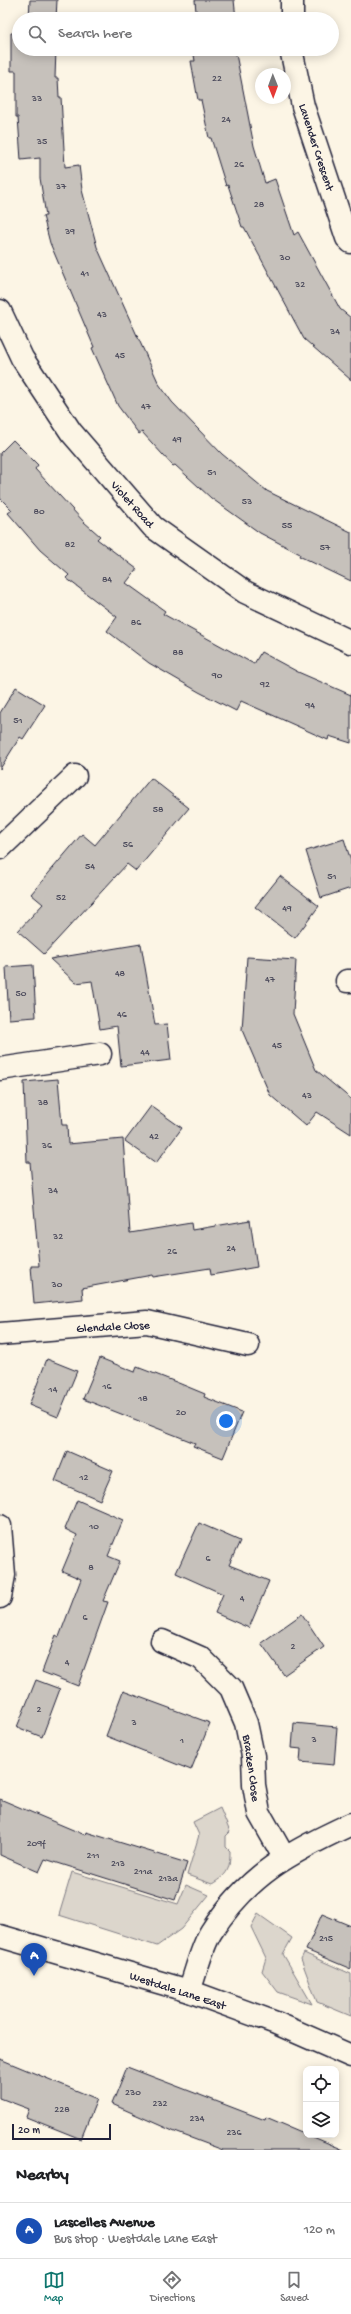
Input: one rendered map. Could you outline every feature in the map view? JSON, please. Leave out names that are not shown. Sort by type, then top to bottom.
[{"type":"street","points":[[292,0],[292,12]]},
{"type":"street","name":"Lavender Crescent","points":[[292,56],[303,106],[348,238],[351,242]]},
{"type":"street","name":"Violet Road","points":[[0,311],[22,358],[71,432],[153,527],[245,592],[351,642]]},
{"type":"street","points":[[0,848],[75,776]]},
{"type":"street","points":[[0,1069],[100,1054]]},
{"type":"street","name":"Glendale Close","points":[[0,1334],[147,1322],[248,1345]]},
{"type":"street","points":[[0,1526],[4,1575],[0,1597]]},
{"type":"street","name":"Bracken Close","points":[[162,1641],[201,1658],[231,1688],[246,1723],[253,1756],[254,1785],[259,1813],[284,1857]]},
{"type":"street","points":[[189,1991],[211,1933],[237,1897],[260,1874],[284,1857],[351,1824]]},
{"type":"street","name":"Westdale Lane East","points":[[0,1936],[189,1991],[276,2023],[351,2056]]},
{"type":"shaded area","points":[[220,1808],[230,1832],[226,1836],[226,1847],[230,1851],[229,1867],[222,1877],[212,1884],[187,1875],[199,1835],[193,1822]]},
{"type":"shaded area","points":[[72,1872],[178,1904],[186,1885],[209,1895],[181,1929],[157,1946],[59,1915]]},
{"type":"shaded area","points":[[258,1914],[292,1938],[283,1954],[312,2004],[278,1992],[262,1971],[266,1958],[251,1927]]},
{"type":"shaded area","points":[[304,1953],[351,1974],[351,2016],[317,2002],[301,1959]]},
{"type":"building","points":[[30,0],[57,0],[56,12],[29,12]]},
{"type":"building","points":[[195,0],[234,0],[235,12],[196,12]]},
{"type":"building","points":[[11,33],[12,56],[56,56],[55,78],[58,78],[59,97],[61,97],[65,167],[79,165],[82,190],[97,247],[159,384],[172,402],[222,454],[267,491],[351,532],[351,581],[299,556],[300,554],[260,533],[211,498],[175,465],[173,466],[142,432],[139,434],[118,406],[92,348],[94,347],[50,243],[43,216],[46,216],[40,178],[40,158],[21,160],[18,117],[16,117],[16,71],[11,71]]},
{"type":"building","points":[[194,56],[236,56],[254,146],[265,183],[275,179],[294,235],[298,232],[340,309],[351,318],[351,380],[304,339],[244,227],[242,227],[228,185],[226,186],[211,138],[209,138],[201,100],[198,100],[191,61],[195,61]]},
{"type":"building","points":[[13,440],[38,465],[35,469],[84,522],[100,536],[97,539],[137,569],[126,583],[165,611],[163,614],[254,664],[261,652],[298,672],[351,695],[351,743],[329,736],[328,740],[241,701],[236,711],[199,692],[149,663],[107,631],[117,617],[66,578],[69,575],[40,550],[8,513],[12,510],[0,498],[0,453]]},
{"type":"building","points":[[16,687],[45,705],[23,739],[20,737],[0,769],[0,713]]},
{"type":"building","points":[[151,778],[189,808],[136,871],[127,864],[44,954],[18,931],[43,904],[31,894],[82,834],[95,845]]},
{"type":"building","points":[[344,839],[351,861],[351,888],[321,898],[306,851]]},
{"type":"building","points":[[280,876],[319,906],[295,938],[255,907]]},
{"type":"building","points":[[141,944],[155,1025],[167,1024],[171,1060],[121,1066],[117,1026],[100,1029],[92,981],[76,983],[50,959]]},
{"type":"building","points":[[247,957],[296,960],[293,1014],[316,1070],[351,1099],[351,1134],[317,1112],[306,1126],[270,1095],[242,1030]]},
{"type":"building","points":[[33,965],[36,1017],[9,1019],[6,967]]},
{"type":"building","points":[[58,1079],[62,1125],[67,1125],[68,1144],[123,1139],[130,1233],[191,1223],[192,1230],[250,1220],[257,1267],[211,1275],[210,1268],[153,1277],[152,1275],[82,1288],[83,1299],[34,1304],[31,1266],[39,1266],[30,1162],[27,1162],[24,1082]]},
{"type":"building","points":[[151,1106],[182,1128],[156,1163],[125,1141]]},
{"type":"building","points":[[100,1358],[135,1372],[137,1367],[205,1394],[204,1397],[242,1412],[223,1458],[193,1446],[195,1443],[83,1399]]},
{"type":"building","points":[[47,1359],[77,1371],[58,1417],[29,1405]]},
{"type":"building","points":[[67,1451],[113,1471],[100,1500],[55,1481]]},
{"type":"building","points":[[77,1500],[123,1520],[108,1556],[120,1561],[103,1601],[108,1602],[78,1686],[42,1672],[56,1635],[59,1637],[81,1579],[62,1571],[77,1535],[65,1529]]},
{"type":"building","points":[[199,1523],[240,1541],[229,1565],[269,1581],[249,1628],[215,1613],[223,1594],[176,1573]]},
{"type":"building","points":[[302,1614],[324,1647],[284,1675],[261,1643]]},
{"type":"building","points":[[36,1680],[60,1689],[42,1737],[17,1727]]},
{"type":"building","points":[[123,1691],[210,1723],[191,1770],[106,1736]]},
{"type":"building","points":[[294,1723],[337,1727],[334,1765],[300,1762],[301,1749],[292,1748]]},
{"type":"building","points":[[0,1799],[85,1835],[86,1832],[187,1863],[175,1900],[45,1859],[39,1872],[0,1855]]},
{"type":"building","points":[[322,1914],[351,1926],[351,1969],[306,1950]]},
{"type":"building","points":[[0,2059],[97,2099],[81,2139],[26,2117],[29,2109],[0,2098]]},
{"type":"building","points":[[127,2067],[265,2120],[266,2117],[303,2133],[303,2138],[316,2138],[344,2150],[223,2150],[175,2132],[112,2104]]},
{"type":"place","name":"Lascelles Avenue","points":[[34,1976]]}]
